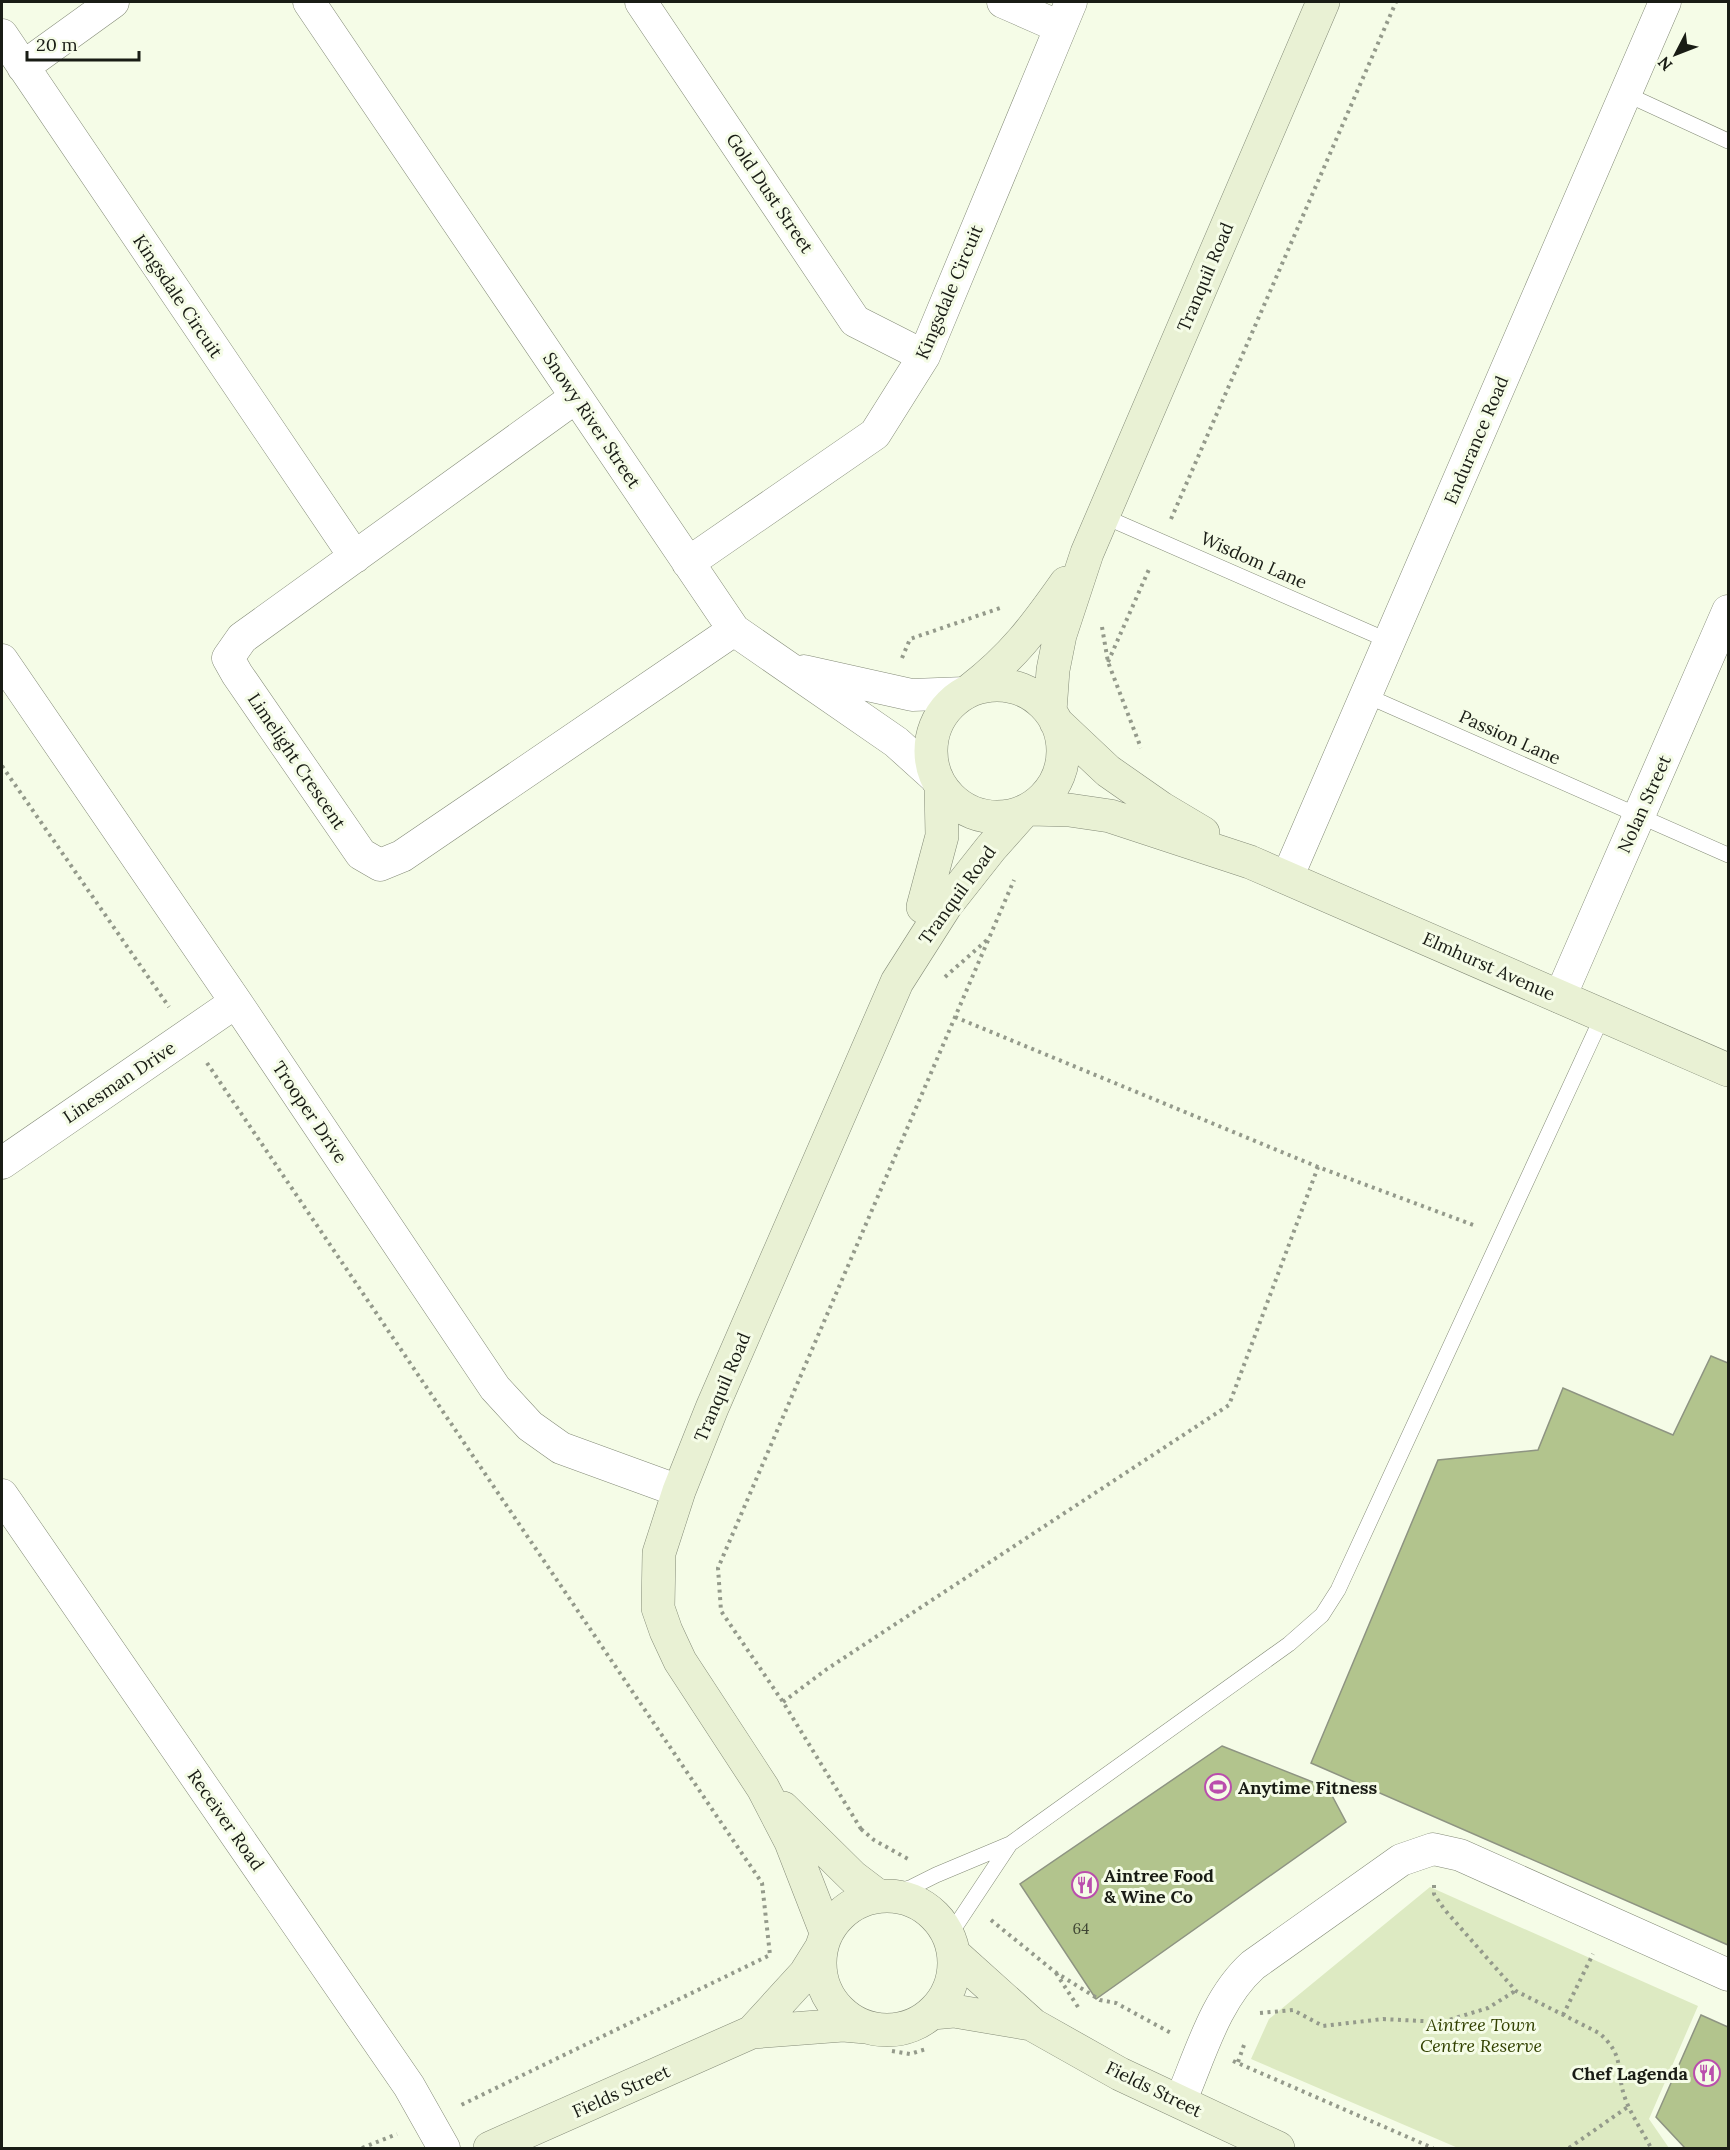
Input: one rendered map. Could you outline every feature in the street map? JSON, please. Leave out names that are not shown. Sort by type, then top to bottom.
[{"type":"street","points":[[23,67],[113,2]]},
{"type":"street","name":"Snowy River Street","points":[[309,2],[734,630],[896,742],[939,782]]},
{"type":"street","name":"Gold Dust Street","points":[[642,2],[855,321],[924,356]]},
{"type":"street","points":[[1003,2],[1066,14]]},
{"type":"street","name":"Tranquil Road","points":[[1087,553],[1323,2]]},
{"type":"street","name":"Endurance Road","points":[[1287,878],[1665,2]]},
{"type":"street","name":"Kingsdale Circuit","points":[[688,563],[875,434],[924,356],[1066,14]]},
{"type":"street","name":"Kingsdale Circuit","points":[[2,35],[354,557]]},
{"type":"street","name":"Limelight Crescent","points":[[576,397],[242,638],[228,658],[361,854],[380,865],[402,856],[734,630]]},
{"type":"street","points":[[790,667],[912,696],[968,692],[987,685],[1005,685],[1037,698],[1053,717],[1062,741],[1062,761],[1057,780],[1046,796],[1027,810],[1000,818],[977,814],[956,803],[939,782],[933,768],[930,750],[934,731],[942,714],[954,700],[968,692],[998,669],[1030,634],[1087,553]]},
{"type":"street","points":[[1053,717],[1053,670],[1060,635],[1087,553]]},
{"type":"street","name":"Nolan Street","points":[[1560,997],[1728,611]]},
{"type":"street","name":"Trooper Drive","points":[[2,660],[236,1002],[495,1388],[530,1426],[561,1448],[679,1491]]},
{"type":"street","name":"Elmhurst Avenue","points":[[1053,717],[1108,771],[1161,808],[1250,862]]},
{"type":"street","name":"Tranquil Road","points":[[823,1941],[791,1842],[763,1788],[680,1661],[666,1631],[658,1608],[659,1552],[679,1491],[802,1198],[897,982],[923,907],[942,836],[939,782]]},
{"type":"street","name":"Tranquil Road","points":[[897,982],[946,904],[991,848],[1027,810]]},
{"type":"street","name":"Elmhurst Avenue","points":[[1027,810],[1069,810],[1110,816],[1250,862],[1728,1070]]},
{"type":"street","name":"Linesman Drive","points":[[2,1162],[236,1002]]},
{"type":"street","name":"Receiver Road","points":[[2,1495],[403,2076],[444,2148]]},
{"type":"street","name":"Tranquil Road","points":[[763,1788],[846,1870],[884,1895]]},
{"type":"street","points":[[1180,2102],[1227,1996],[1239,1978],[1253,1965],[1401,1860],[1433,1849],[1460,1855],[1728,1975]]},
{"type":"street","points":[[884,1895],[908,1898],[925,1907],[939,1920],[952,1945],[954,1973],[948,1992],[932,2013],[905,2028],[885,2031],[866,2027],[848,2019],[834,2005],[824,1988],[819,1969],[823,1941],[837,1916],[853,1904],[870,1897],[884,1895]]},
{"type":"street","name":"Fields Street","points":[[752,2032],[806,1974],[823,1941]]},
{"type":"street","name":"Fields Street","points":[[952,1945],[1033,2025],[1120,2074],[1278,2148]]},
{"type":"street","name":"Fields Street","points":[[932,2013],[954,2012],[1033,2025]]},
{"type":"street","name":"Fields Street","points":[[490,2148],[752,2032],[843,2025],[866,2027]]},
{"type":"lane","points":[[1626,94],[1728,141]]},
{"type":"lane","name":"Wisdom Lane","points":[[1103,516],[1389,641]]},
{"type":"lane","name":"Passion Lane","points":[[1365,696],[1728,855]]},
{"type":"lane","points":[[884,1895],[912,1887],[1010,1844],[1289,1644],[1322,1615],[1338,1590],[1603,1015]]},
{"type":"lane","points":[[952,1945],[1010,1844]]},
{"type":"path","points":[[1108,662],[1396,2]]},
{"type":"path","points":[[1100,619],[1108,662],[1141,750]]},
{"type":"path","points":[[2,766],[188,1035],[762,1883],[770,1955],[429,2120],[362,2148]]},
{"type":"path","points":[[861,1829],[783,1702],[720,1611],[718,1568],[1016,875]]},
{"type":"path","points":[[955,1017],[1318,1167],[1502,1236]]},
{"type":"path","points":[[783,1702],[827,1669],[1229,1405],[1318,1167]]},
{"type":"path","points":[[1434,1884],[1434,1894],[1444,1909],[1516,1991],[1599,2034],[1610,2043],[1617,2055],[1624,2097],[1651,2148]]},
{"type":"path","points":[[1428,1886],[1441,1885]]},
{"type":"path","points":[[1563,2015],[1593,1953],[1604,1958]]},
{"type":"path","points":[[1055,1972],[1100,2000],[1116,2003],[1203,2048],[1433,2148]]},
{"type":"path","points":[[1260,2013],[1293,2010],[1323,2026],[1383,2019],[1442,2022],[1488,2008],[1516,1991]]},
{"type":"path","points":[[1255,2023],[1264,2007]]},
{"type":"path","points":[[1238,2062],[1245,2044]]},
{"type":"path","points":[[1569,2148],[1629,2106]]},
{"type":"green space","name":"Aintree Town Centre Reserve","points":[[1430,1887],[1698,2006],[1649,2119],[1669,2148],[1458,2148],[1251,2059],[1269,2019]]},
{"type":"building","points":[[1711,1356],[1728,1363],[1728,1945],[1311,1763],[1438,1460],[1538,1450],[1563,1388],[1673,1435]]},
{"type":"building","points":[[1222,1746],[1328,1788],[1346,1822],[1096,1999],[1020,1884]]},
{"type":"building","points":[[1701,2015],[1728,2027],[1728,2148],[1685,2148],[1656,2117]]},
{"type":"place","name":"Anytime Fitness","points":[[1218,1787]]},
{"type":"place","name":"Aintree Food & Wine Co","points":[[1085,1885]]},
{"type":"place","name":"Chef Lagenda","points":[[1707,2073]]}]
